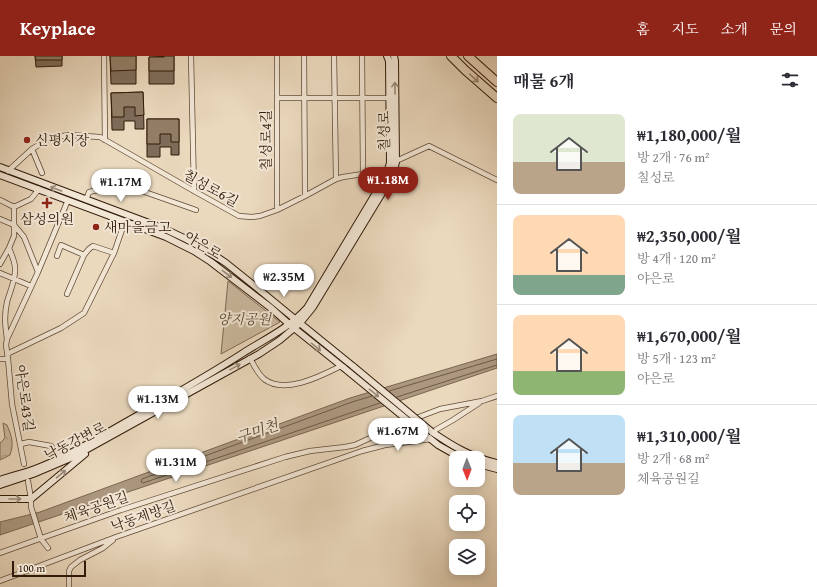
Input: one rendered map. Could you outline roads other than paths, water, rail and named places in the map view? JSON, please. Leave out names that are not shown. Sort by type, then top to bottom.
[{"type":"highway","points":[[451,56],[497,98]]},
{"type":"highway","points":[[468,56],[497,82]]},
{"type":"main road","name":"칠성로","points":[[387,56],[389,61],[389,98],[393,162]]},
{"type":"main road","name":"칠성로","points":[[298,322],[313,307],[390,175],[393,162],[394,56]]},
{"type":"main road","name":"야은로","points":[[0,168],[165,229],[205,249],[240,274],[354,366],[432,432],[459,450],[497,463]]},
{"type":"main road","name":"야은로","points":[[0,175],[166,237],[194,250],[271,308],[423,433],[449,452]]},
{"type":"main road","name":"낙동강변로","points":[[0,480],[35,469],[98,438],[216,371],[289,324],[298,322]]},
{"type":"main road","name":"낙동강변로","points":[[0,485],[51,467],[99,443],[280,340],[298,322]]},
{"type":"main road","points":[[0,499],[31,499],[99,443]]},
{"type":"main road","points":[[485,466],[497,469]]},
{"type":"street","points":[[104,56],[106,140]]},
{"type":"street","points":[[191,56],[194,191]]},
{"type":"street","points":[[277,56],[277,98]]},
{"type":"street","points":[[304,56],[305,196]]},
{"type":"street","points":[[334,56],[336,179]]},
{"type":"street","name":"칠성로","points":[[362,56],[362,98]]},
{"type":"street","name":"칠성로4길","points":[[277,210],[277,98],[389,98]]},
{"type":"street","points":[[362,98],[363,174]]},
{"type":"street","name":"칠성로6길","points":[[8,171],[32,148],[50,138],[69,135],[100,137],[239,216],[252,217],[277,210],[336,179],[363,174],[390,175]]},
{"type":"street","points":[[393,162],[429,146],[497,180]]},
{"type":"street","points":[[32,148],[42,173]]},
{"type":"street","name":"야은로","points":[[86,200],[89,192],[107,188],[142,191],[196,210]]},
{"type":"street","points":[[14,207],[31,199],[39,189]]},
{"type":"street","points":[[0,200],[14,207]]},
{"type":"street","points":[[7,339],[38,272],[68,200]]},
{"type":"street","points":[[0,264],[14,236],[14,207]]},
{"type":"street","points":[[0,219],[14,225],[24,237],[38,272]]},
{"type":"street","points":[[0,359],[8,357],[62,328],[84,313],[114,253],[125,222]]},
{"type":"street","points":[[57,256],[61,245],[84,255]]},
{"type":"street","points":[[67,294],[84,255],[93,246],[114,253]]},
{"type":"street","points":[[7,339],[4,321],[7,302],[14,279],[15,268],[9,248]]},
{"type":"street","points":[[0,273],[31,286]]},
{"type":"street","name":"야은로43길","points":[[7,339],[6,345],[12,404],[24,464]]},
{"type":"street","points":[[250,358],[256,370],[265,379],[280,384],[300,383],[342,367]]},
{"type":"street","points":[[432,432],[482,401],[497,396]]},
{"type":"street","name":"체육공원길","points":[[0,553],[121,510],[285,457],[310,451],[345,447],[362,443],[398,425],[434,411],[452,406],[482,401]]},
{"type":"street","name":"낙동제방길","points":[[0,581],[116,537],[362,451],[385,445],[431,439]]},
{"type":"street","points":[[21,444],[29,442],[51,446],[61,457]]},
{"type":"street","points":[[362,443],[362,451]]},
{"type":"street","points":[[28,482],[31,507],[38,531],[48,548]]},
{"type":"street","points":[[69,587],[69,571],[72,567],[80,560],[103,548],[116,537]]},
{"type":"water","name":"구미천","points":[[497,354],[497,368],[0,535],[0,522],[40,512],[350,398]]},
{"type":"place","name":"신평시장","points":[[27,140]]},
{"type":"place","name":"삼성의원","points":[[47,203]]},
{"type":"place","name":"새마을금고","points":[[96,227]]},
{"type":"park label","name":"양지공원","points":[[244,319]]}]
